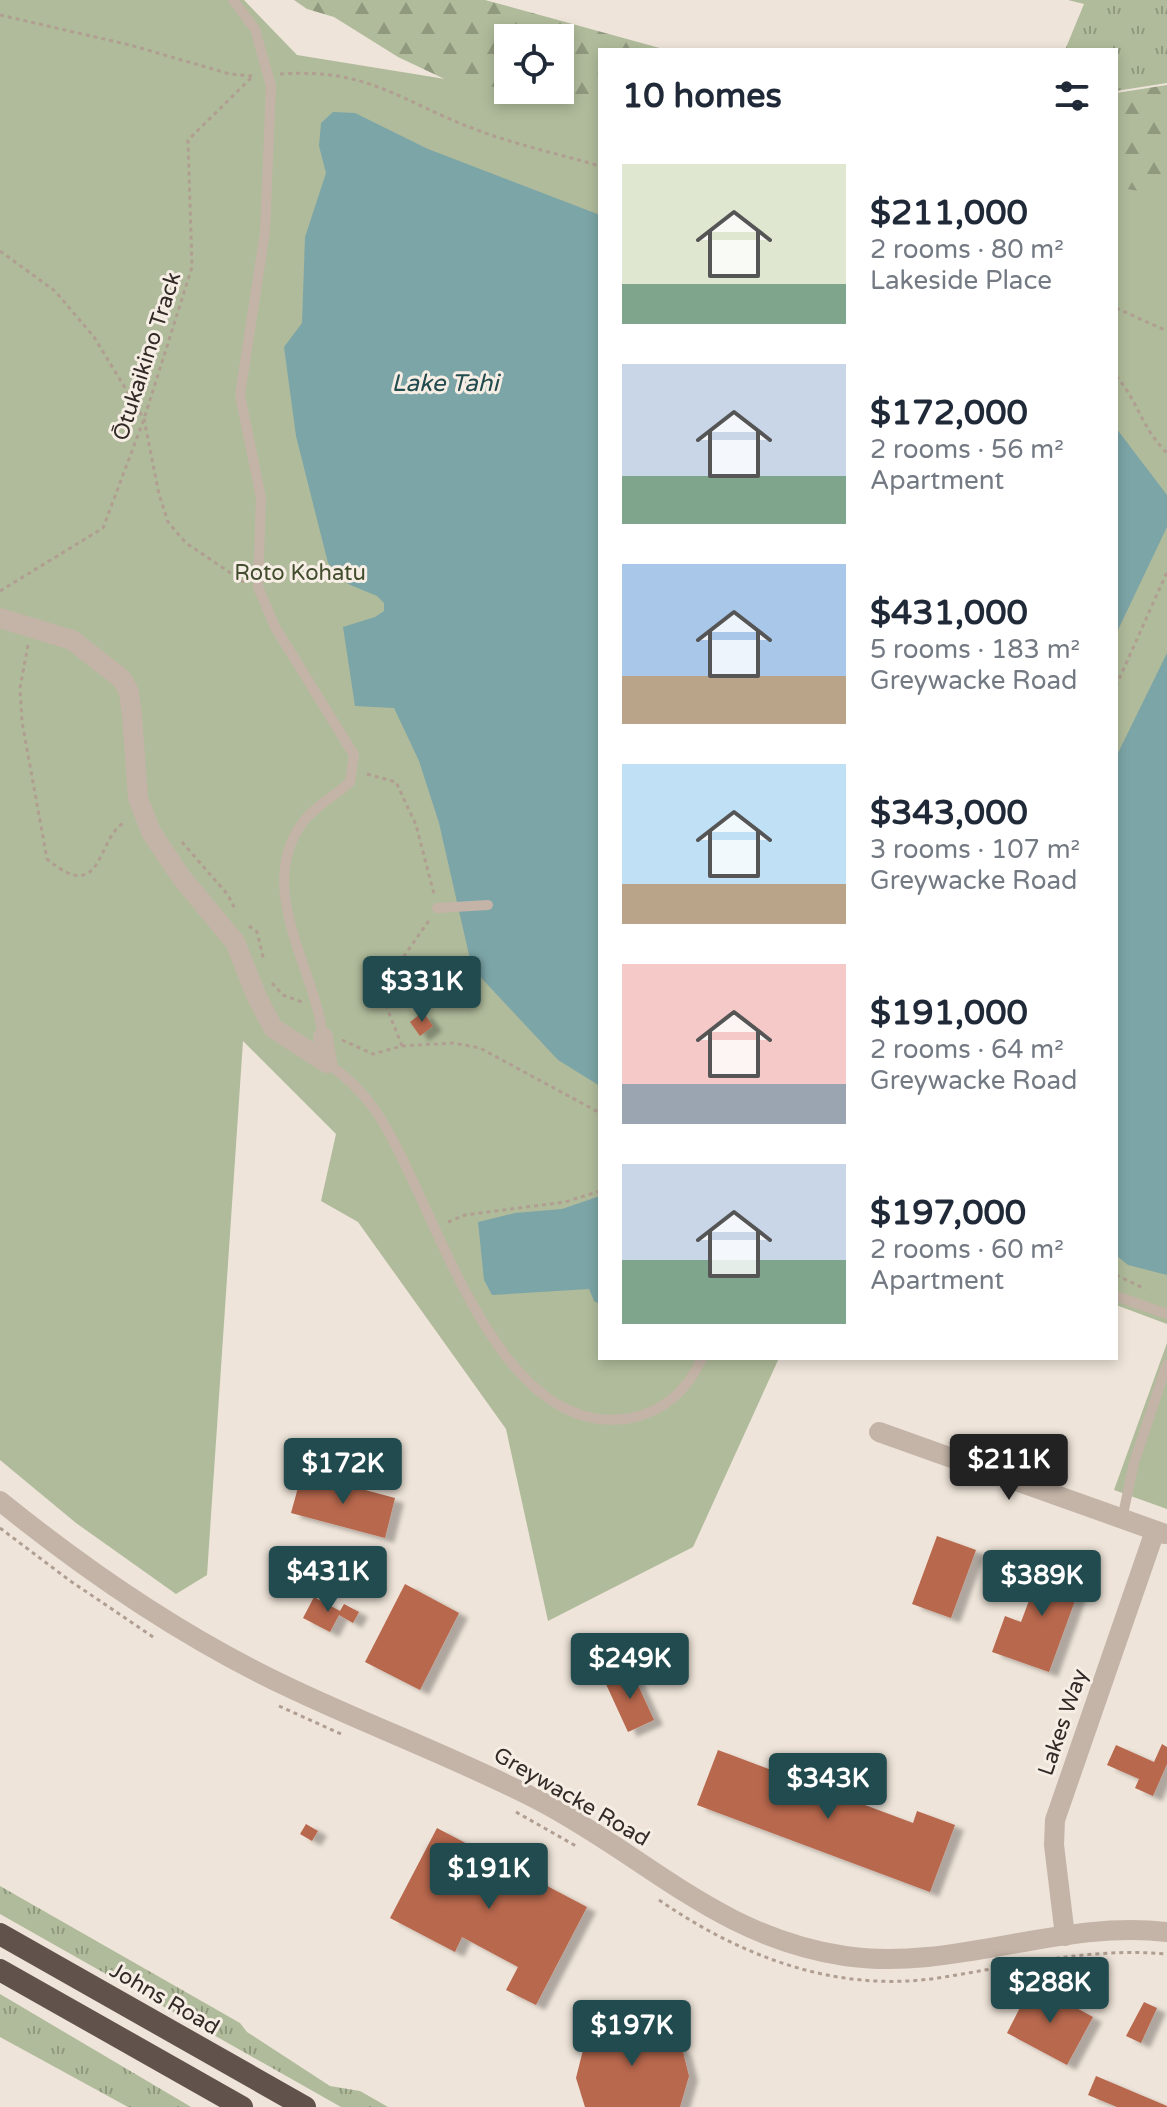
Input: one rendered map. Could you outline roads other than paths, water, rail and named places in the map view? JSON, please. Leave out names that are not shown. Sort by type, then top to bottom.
[{"type":"highway","name":"Johns Road","points":[[0,1934],[305,2107]]},
{"type":"highway","points":[[0,1970],[241,2107]]},
{"type":"street","points":[[0,618],[84,646],[122,679],[129,692],[135,782],[143,815],[164,855],[235,942],[273,1028],[327,1063]]},
{"type":"street","points":[[323,1037],[327,1063]]},
{"type":"street","points":[[879,1432],[1161,1533]]},
{"type":"street","name":"Greywacke Road","points":[[0,1501],[84,1566],[176,1627],[288,1687],[422,1744],[546,1805],[719,1915],[759,1934],[801,1949],[849,1957],[911,1959],[1065,1936],[1167,1932]]},
{"type":"street","name":"Lakes Way","points":[[1065,1936],[1054,1845],[1055,1820],[1161,1533]]},
{"type":"lane","points":[[233,0],[255,29],[270,75],[272,128],[265,232],[240,395],[261,498],[260,592],[275,627],[354,755],[350,782],[304,820],[291,842],[284,866],[285,901],[323,1037]]},
{"type":"lane","points":[[437,908],[488,905]]},
{"type":"lane","points":[[327,1063],[349,1078],[377,1112],[483,1324],[529,1382],[565,1409],[605,1422],[655,1411],[690,1383],[701,1360]]},
{"type":"lane","points":[[1118,1297],[1167,1314]]},
{"type":"lane","points":[[1122,1519],[1134,1463],[1167,1364]]},
{"type":"water","name":"Lake Tahi","points":[[333,112],[355,113],[428,149],[598,214],[598,1085],[558,1060],[472,968],[439,823],[419,761],[394,708],[355,706],[343,627],[375,617],[384,611],[384,603],[377,596],[348,584],[328,563],[296,436],[284,347],[302,323],[305,237],[326,173],[319,146],[321,123]]},
{"type":"water","points":[[1118,431],[1167,495],[1167,527],[1118,630]]},
{"type":"water","points":[[1167,653],[1167,1275],[1128,1265],[1118,1257],[1118,753]]},
{"type":"water","points":[[598,1197],[598,1303],[589,1289],[492,1295],[484,1280],[478,1222],[515,1213],[562,1209]]},
{"type":"park label","name":"Roto Kohatu","points":[[300,572]]}]
